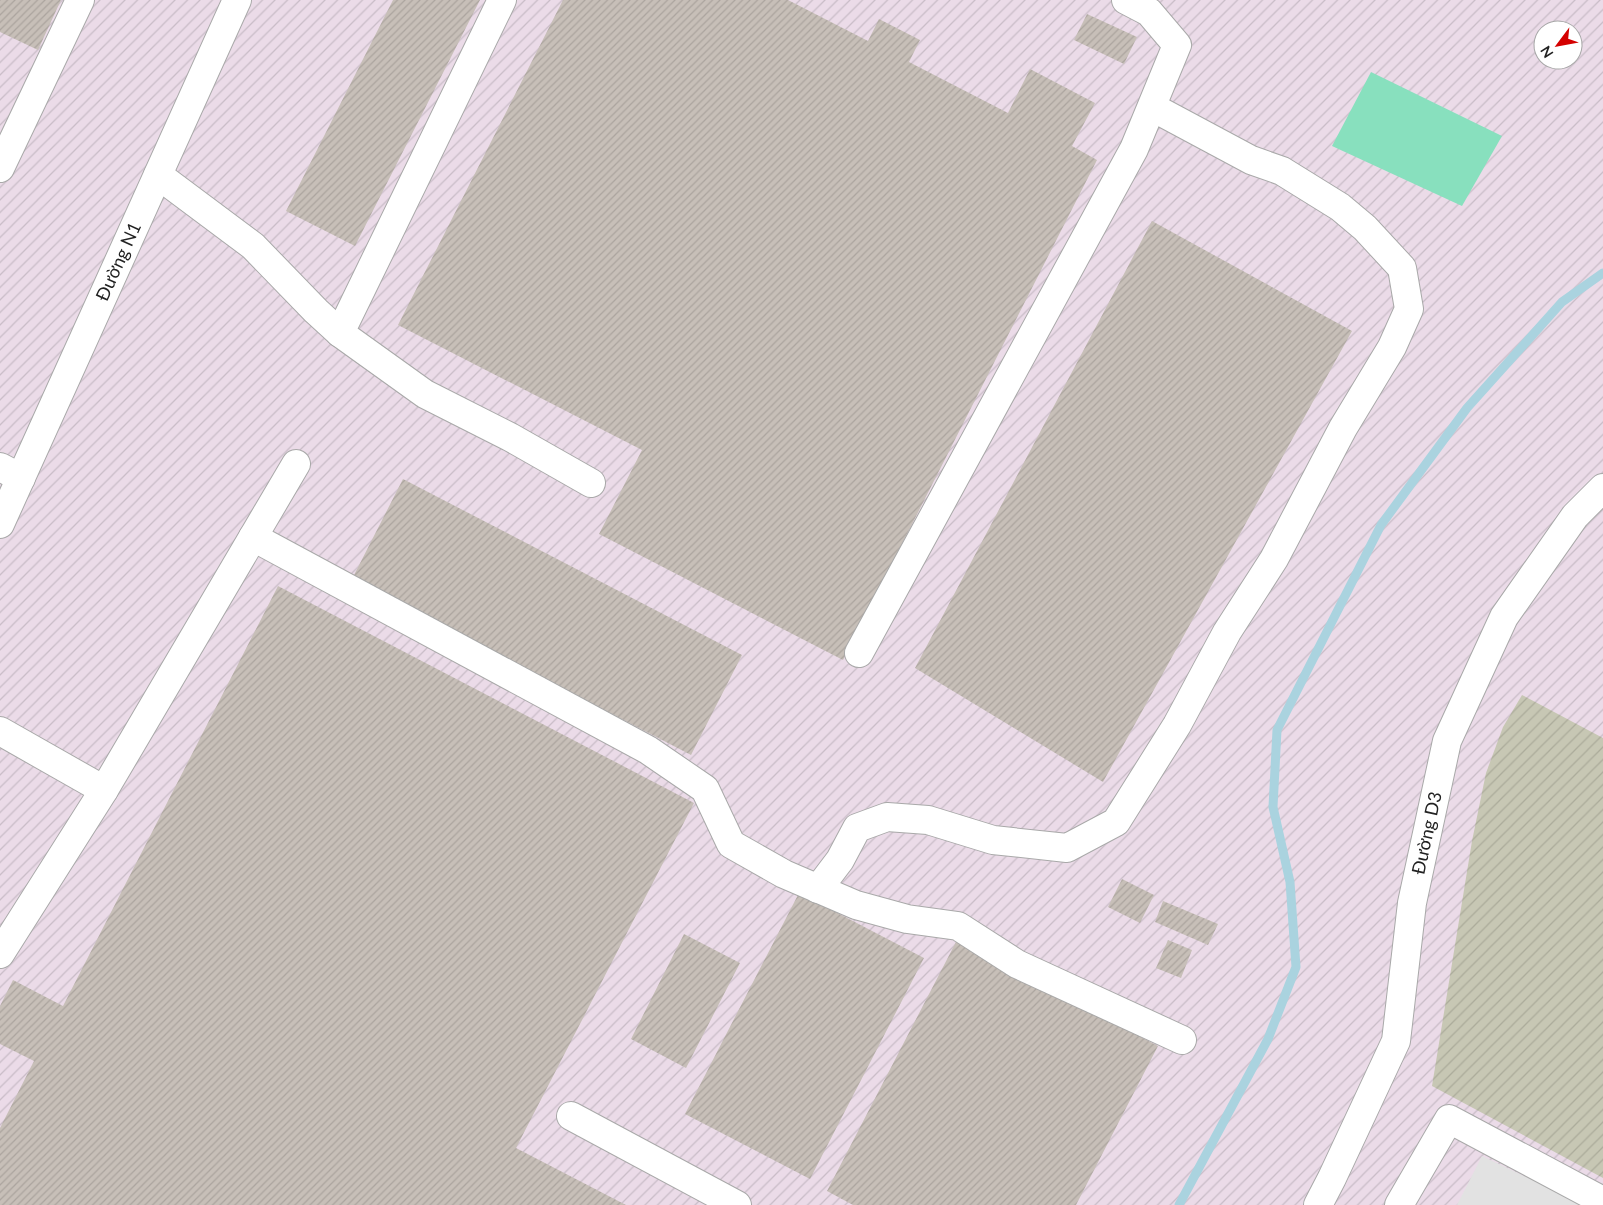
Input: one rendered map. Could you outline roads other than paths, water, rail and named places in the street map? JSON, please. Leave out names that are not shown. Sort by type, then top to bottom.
[{"type":"street","points":[[0,168],[80,0]]},
{"type":"street","name":"Đường N1","points":[[0,524],[10,472],[158,175],[236,0]]},
{"type":"street","points":[[340,333],[502,0]]},
{"type":"street","points":[[859,653],[1134,149],[1152,107],[1177,45],[1149,12],[1126,0]]},
{"type":"street","points":[[818,889],[840,860],[857,828],[887,817],[928,820],[993,840],[1067,848],[1116,822],[1177,725],[1227,632],[1274,558],[1343,428],[1392,347],[1409,310],[1402,268],[1364,228],[1340,207],[1282,171],[1251,160],[1152,107]]},
{"type":"street","points":[[158,175],[253,246],[316,312],[340,333],[425,394],[510,437],[591,484]]},
{"type":"street","points":[[0,954],[104,790],[296,464]]},
{"type":"street","name":"Đường D3","points":[[1318,1205],[1396,1041],[1412,903],[1447,741],[1504,617],[1575,516],[1603,488]]},
{"type":"street","points":[[253,537],[648,750],[705,789],[731,844],[784,874],[856,905],[907,919],[958,926],[1017,964],[1182,1040]]},
{"type":"street","points":[[0,731],[104,790]]},
{"type":"street","points":[[571,1116],[737,1205]]},
{"type":"street","points":[[1399,1205],[1449,1119],[1603,1201]]},
{"type":"waterway","points":[[1179,1205],[1268,1039],[1296,967],[1290,882],[1273,807],[1277,730],[1381,525],[1467,408],[1562,302],[1603,273]]}]
